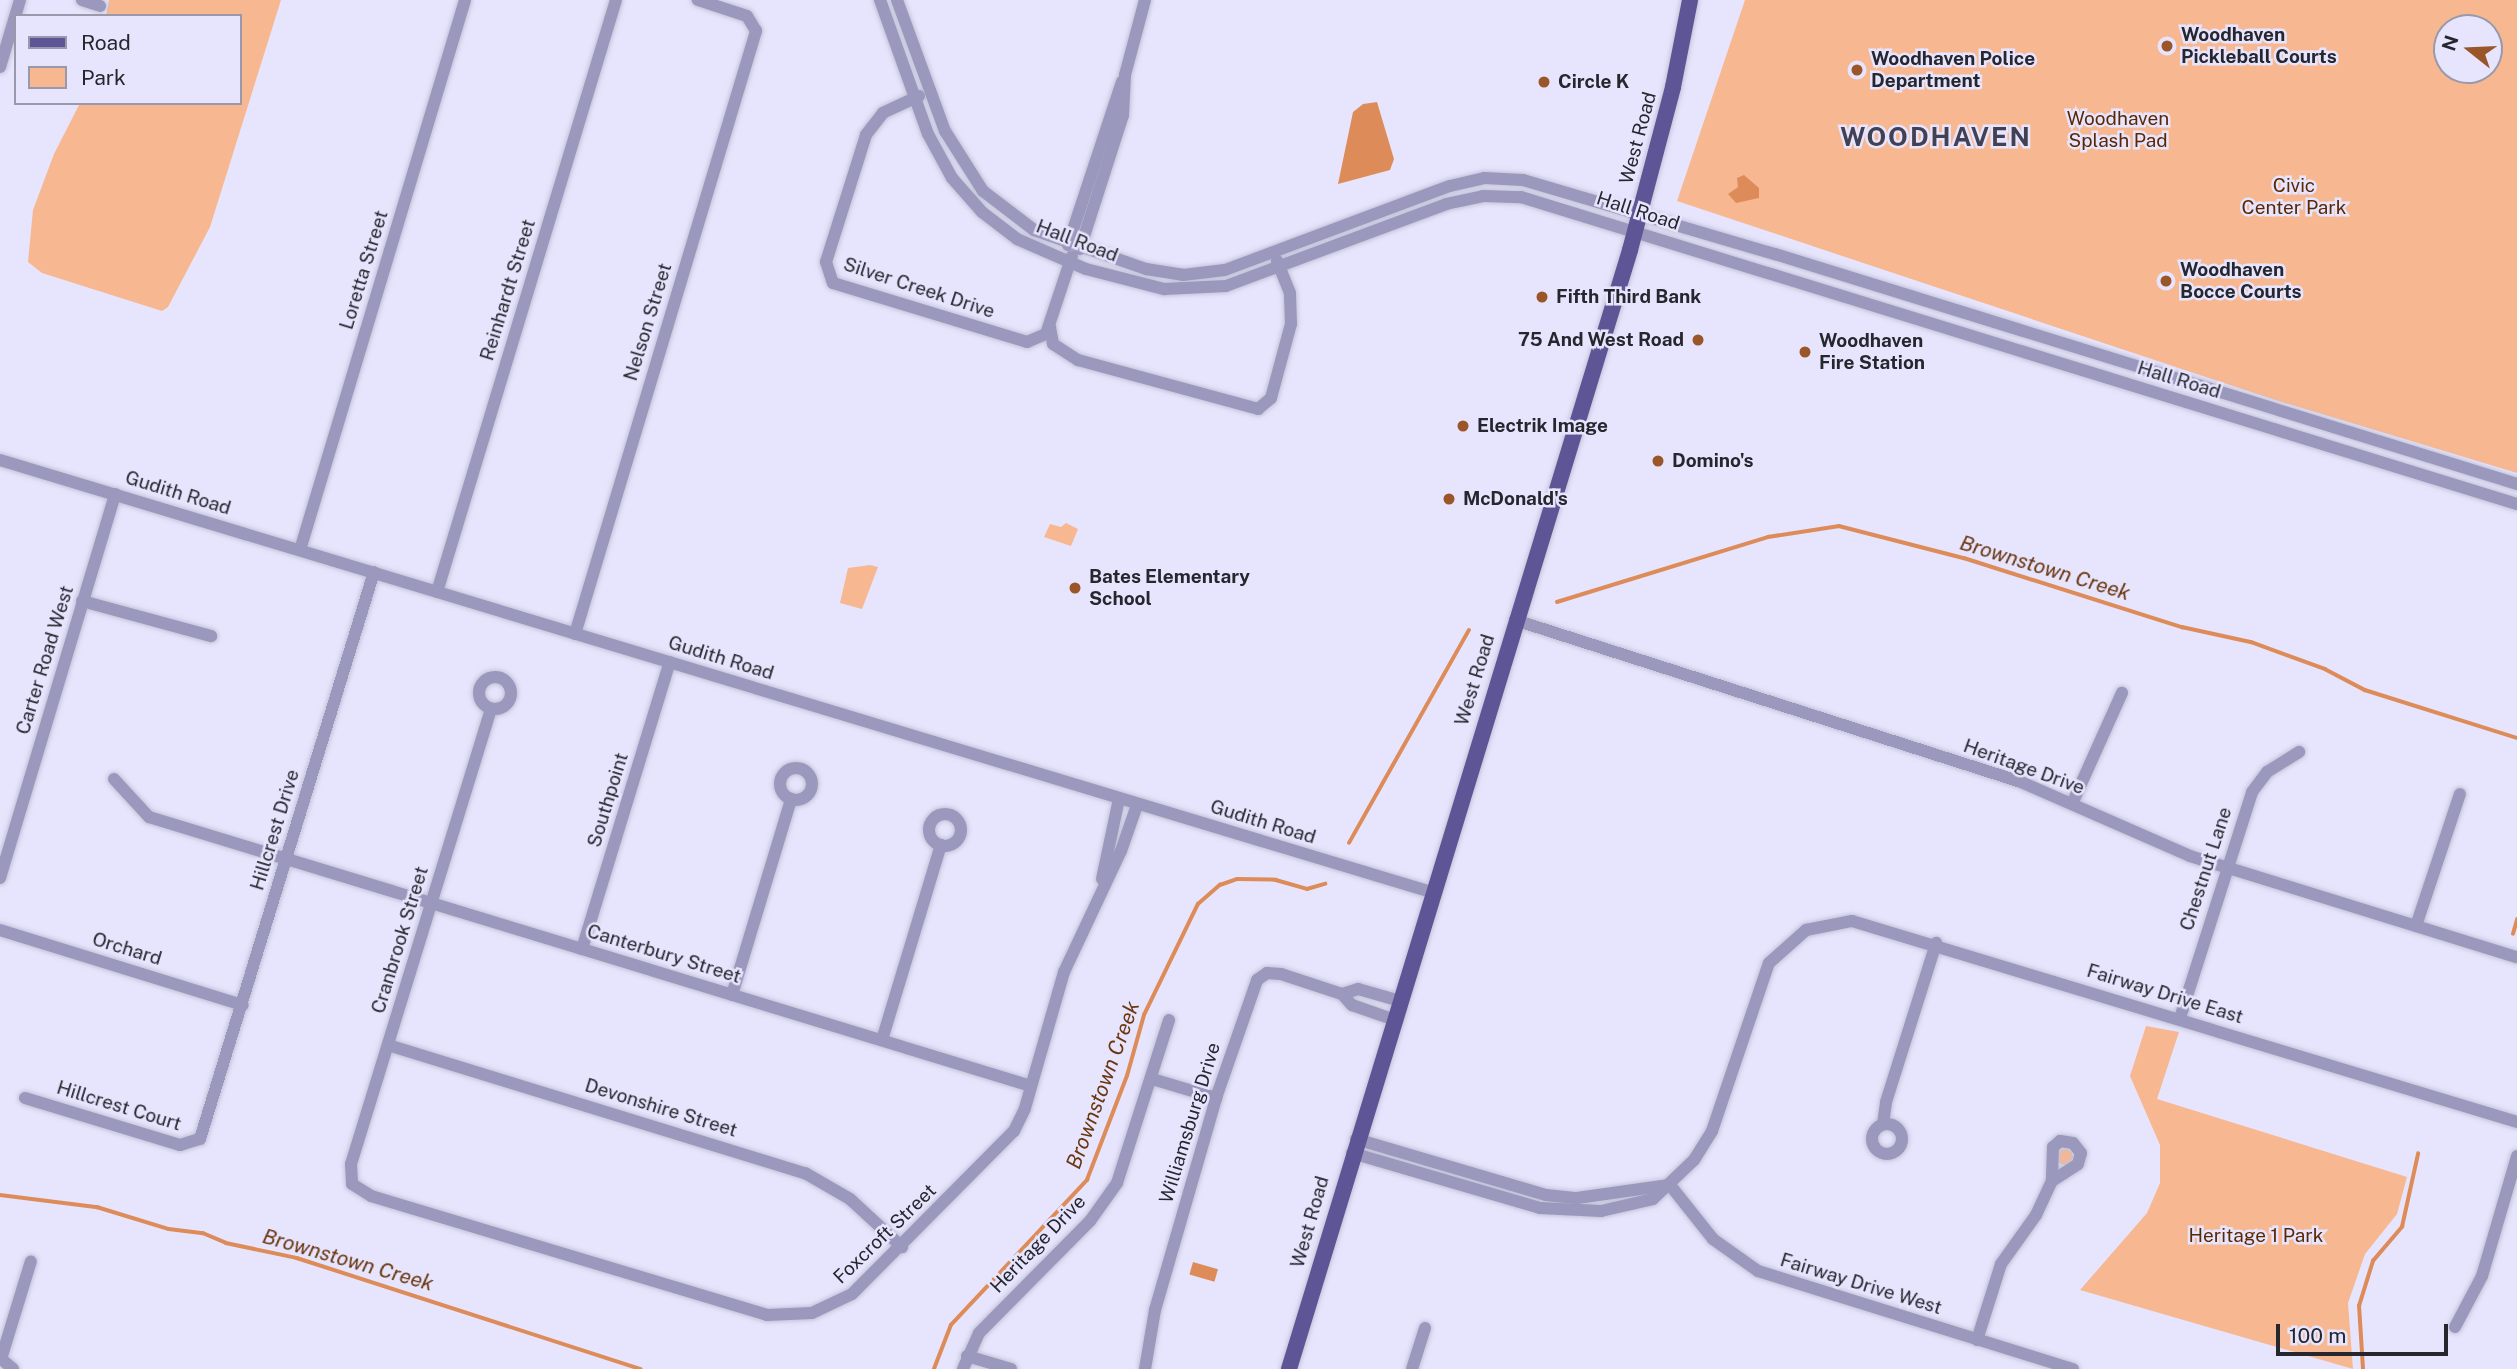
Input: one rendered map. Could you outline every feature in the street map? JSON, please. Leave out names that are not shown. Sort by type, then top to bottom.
[{"type":"main road","name":"West Road","points":[[1289,1369],[1392,1019],[1635,231],[1673,88],[1690,0]]},
{"type":"street","points":[[82,0],[100,6]]},
{"type":"street","name":"Loretta Street","points":[[300,550],[465,0]]},
{"type":"street","name":"Reinhardt Street","points":[[437,592],[616,0]]},
{"type":"street","name":"Nelson Street","points":[[575,634],[756,31],[754,22],[698,0]]},
{"type":"street","name":"Hall Road","points":[[880,0],[914,98],[937,154],[970,200],[1017,239],[1070,263],[1145,285],[1183,291],[1226,286],[1430,210],[1475,197],[1521,197],[2517,504]]},
{"type":"street","name":"Hall Road","points":[[897,0],[929,92],[953,148],[983,191],[1023,224],[1074,247],[1146,269],[1183,275],[1225,270],[1471,180],[1523,180],[1775,254],[2517,484]]},
{"type":"street","points":[[1145,0],[1125,75],[1123,115],[1074,247],[1050,327],[1053,344],[1078,359],[1258,409],[1271,398],[1291,324],[1290,293],[1275,253]]},
{"type":"street","points":[[0,67],[14,20]]},
{"type":"street","name":"Silver Creek Drive","points":[[929,92],[883,113],[866,135],[826,262],[829,278],[838,285],[937,311],[1015,340],[1040,340],[1050,327]]},
{"type":"street","points":[[1521,197],[1523,180]]},
{"type":"street","points":[[1425,196],[1430,210]]},
{"type":"street","points":[[1713,255],[1719,237]]},
{"type":"street","points":[[1770,272],[1775,254]]},
{"type":"street","points":[[1929,322],[1935,304]]},
{"type":"street","points":[[2182,401],[2188,382]]},
{"type":"street","points":[[2409,471],[2414,452]]},
{"type":"street","name":"Gudith Road","points":[[0,460],[1431,892]]},
{"type":"street","name":"Carter Road West","points":[[0,878],[115,494]]},
{"type":"street","name":"Hillcrest Drive","points":[[214,1100],[374,572]]},
{"type":"street","points":[[82,601],[211,636]]},
{"type":"street","name":"Heritage Drive","points":[[1515,620],[2021,782],[2167,847],[2517,957]]},
{"type":"street","name":"Southpoint","points":[[582,948],[670,662]]},
{"type":"street","points":[[2072,804],[2122,693]]},
{"type":"street","name":"Cranbrook Street","points":[[352,1184],[351,1164],[491,709]]},
{"type":"street","name":"Chestnut Lane","points":[[2180,1018],[2252,792],[2267,772],[2299,752]]},
{"type":"street","name":"Canterbury Street","points":[[114,779],[149,817],[1031,1086]]},
{"type":"street","points":[[2416,926],[2460,794]]},
{"type":"street","name":"Foxcroft Street","points":[[1101,887],[1105,847],[1119,799]]},
{"type":"street","points":[[732,995],[791,800]]},
{"type":"street","name":"Foxcroft Street","points":[[352,1184],[371,1196],[767,1315],[812,1313],[840,1302],[901,1247],[1006,1141],[1022,1117],[1064,972],[1101,887],[1121,851],[1137,804]]},
{"type":"street","points":[[882,1040],[942,845]]},
{"type":"street","name":"Fairway Drive East","points":[[1670,1185],[1694,1160],[1712,1131],[1761,978],[1776,954],[1801,934],[1823,924],[1852,921],[1936,943],[2517,1122]]},
{"type":"street","name":"Orchard","points":[[0,930],[243,1005]]},
{"type":"street","points":[[1884,1124],[1886,1102],[1936,943]]},
{"type":"street","name":"Williamsburg Drive","points":[[1144,1369],[1155,1310],[1216,1098],[1260,976],[1275,973],[1342,994],[1352,1005],[1392,1019]]},
{"type":"street","name":"Williamsburg Drive","points":[[1342,994],[1357,989],[1398,1000]]},
{"type":"street","name":"Heritage Drive","points":[[963,1369],[979,1333],[1104,1203],[1127,1162],[1169,1020]]},
{"type":"street","name":"Devonshire Street","points":[[388,1045],[805,1173],[850,1199],[901,1247]]},
{"type":"street","points":[[1152,1079],[1216,1098]]},
{"type":"street","name":"Hillcrest Court","points":[[25,1098],[188,1146],[204,1134],[214,1100]]},
{"type":"street","points":[[1354,1146],[1546,1195],[1577,1198],[1670,1185]]},
{"type":"street","points":[[1354,1146],[1489,1194],[1540,1208],[1601,1211],[1653,1199],[1670,1185]]},
{"type":"street","points":[[2455,1327],[2482,1276],[2517,1156]]},
{"type":"street","points":[[1489,1194],[1493,1180]]},
{"type":"street","points":[[1977,1340],[1997,1272],[2053,1181]]},
{"type":"street","name":"Fairway Drive West","points":[[1670,1185],[1713,1239],[1758,1271],[2073,1369]]},
{"type":"street","points":[[13,1369],[1,1358],[31,1261]]},
{"type":"street","points":[[1412,1369],[1425,1328]]},
{"type":"street","points":[[967,1356],[1011,1369]]},
{"type":"green space","points":[[109,0],[281,0],[210,227],[168,307],[162,311],[42,273],[28,262],[33,210],[54,154],[79,105],[242,105],[242,14],[106,14]]},
{"type":"green space","name":"Civic Center Park","points":[[1745,0],[2517,0],[2517,473],[2275,400],[1677,201]]},
{"type":"green space","points":[[1066,523],[1078,529],[1071,546],[1044,537],[1050,524],[1061,527]]},
{"type":"green space","points":[[870,565],[878,567],[862,609],[840,603],[848,568]]},
{"type":"green space","name":"Heritage 1 Park","points":[[2146,1026],[2179,1032],[2157,1099],[2407,1177],[2397,1214],[2365,1254],[2348,1303],[2353,1369],[2080,1290],[2147,1213],[2160,1183],[2160,1145],[2130,1076]]},
{"type":"green space","points":[[2062,1149],[2068,1149],[2073,1157],[2071,1163],[2062,1165],[2057,1160],[2057,1154]]},
{"type":"shaded area","points":[[1377,102],[1394,159],[1390,170],[1338,184],[1353,112],[1363,104]]},
{"type":"shaded area","points":[[1744,175],[1759,188],[1759,198],[1736,203],[1728,194],[1738,187],[1737,178]]},
{"type":"shaded area","points":[[1193,1262],[1218,1269],[1214,1282],[1189,1274]]},
{"type":"waterway","name":"Brownstown Creek","points":[[1557,602],[1768,537],[1839,526],[1964,558],[2182,627],[2251,642],[2325,669],[2365,690],[2517,738]]},
{"type":"waterway","name":"Brownstown Creek","points":[[1349,843],[1469,630]]},
{"type":"waterway","name":"Brownstown Creek","points":[[934,1369],[951,1325],[1087,1180],[1127,1076],[1144,1015],[1198,904],[1220,885],[1237,879],[1276,880],[1307,889],[1325,884]]},
{"type":"waterway","points":[[2513,934],[2517,920]]},
{"type":"waterway","points":[[2363,1369],[2359,1306],[2373,1261],[2402,1227],[2418,1154]]},
{"type":"waterway","name":"Brownstown Creek","points":[[0,1195],[97,1207],[169,1229],[203,1233],[226,1243],[297,1258],[641,1369]]},
{"type":"place","name":"Woodhaven Pickleball Courts","points":[[2167,46]]},
{"type":"place","name":"Woodhaven Police Department","points":[[1857,70]]},
{"type":"place","name":"Circle K","points":[[1544,82]]},
{"type":"place","name":"Woodhaven Bocce Courts","points":[[2166,281]]},
{"type":"place","name":"Fifth Third Bank","points":[[1542,297]]},
{"type":"place","name":"75 And West Road","points":[[1698,340]]},
{"type":"place","name":"Woodhaven Fire Station","points":[[1805,352]]},
{"type":"place","name":"Electrik Image","points":[[1463,426]]},
{"type":"place","name":"Domino's","points":[[1658,461]]},
{"type":"place","name":"McDonald's","points":[[1449,499]]},
{"type":"place","name":"Bates Elementary School","points":[[1075,588]]},
{"type":"district","name":"WOODHAVEN","points":[[1936,137]]},
{"type":"park label","name":"Woodhaven Splash Pad","points":[[2118,130]]}]
